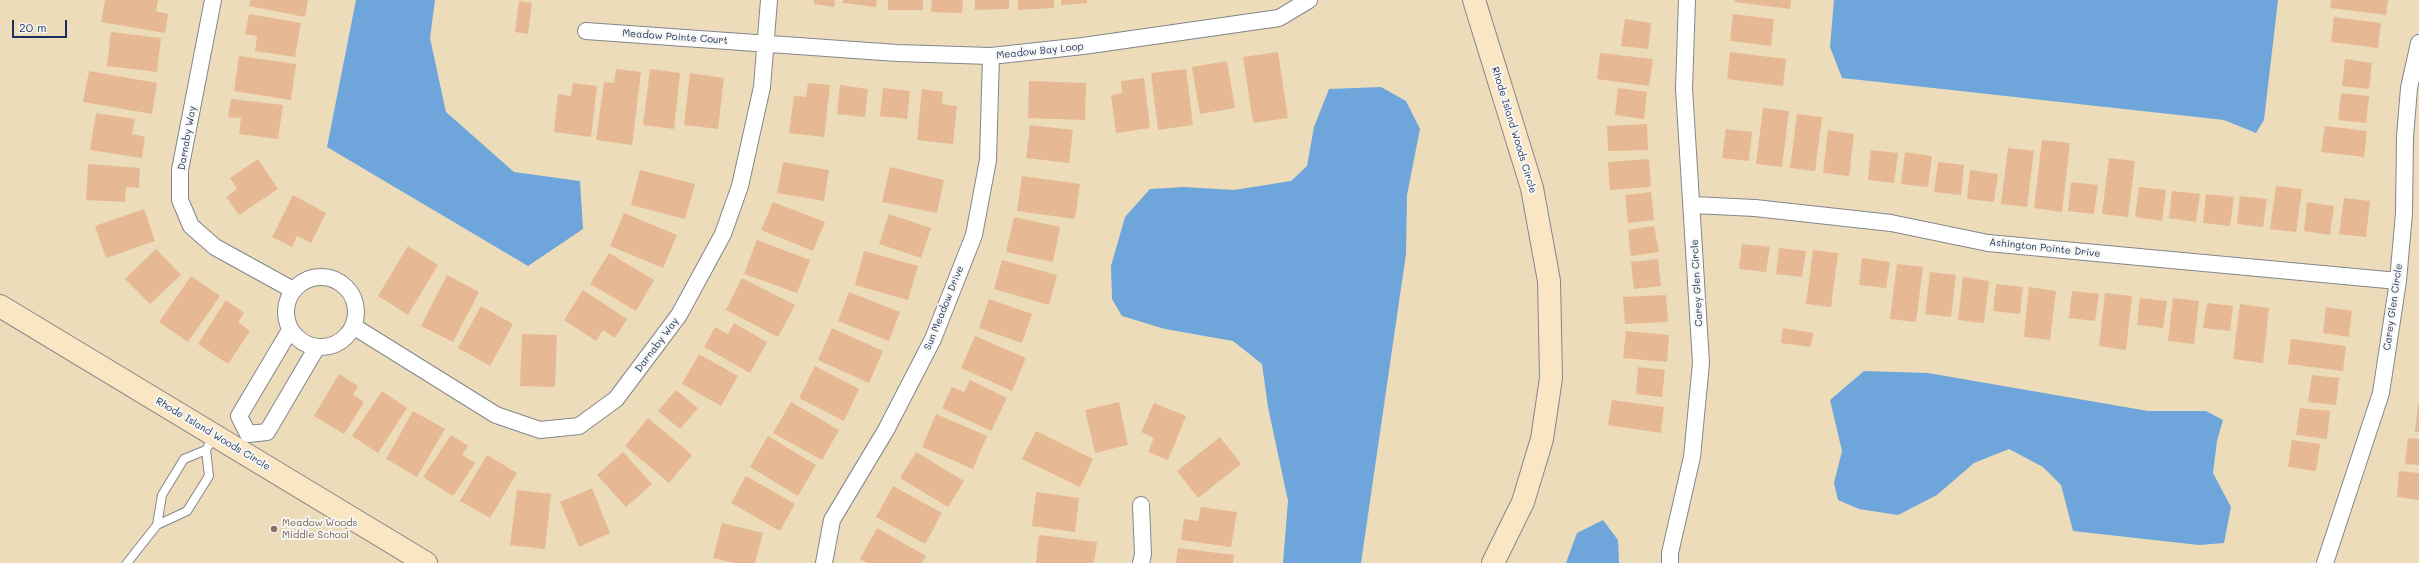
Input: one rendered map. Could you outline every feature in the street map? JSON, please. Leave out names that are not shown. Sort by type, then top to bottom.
[{"type":"street","name":"Darnaby Way","points":[[213,0],[180,170],[180,200],[191,226],[215,246],[294,290]]},
{"type":"street","name":"Darnaby Way","points":[[353,326],[496,415],[540,430],[579,426],[616,399],[679,315],[723,234],[744,171],[762,88],[769,0]]},
{"type":"street","name":"Meadow Bay Loop","points":[[765,44],[897,53],[991,56],[1083,46],[1279,18],[1308,0]]},
{"type":"street","name":"Rhode Island Woods Circle","points":[[1474,0],[1532,188],[1550,281],[1551,378],[1542,438],[1523,502],[1493,563]]},
{"type":"street","name":"Carey Glen Circle","points":[[1670,563],[1670,553],[1692,457],[1701,363],[1693,205],[1684,88],[1687,0]]},
{"type":"street","name":"Meadow Pointe Court","points":[[586,31],[765,44]]},
{"type":"street","name":"Carey Glen Circle","points":[[2325,563],[2381,393],[2398,281],[2404,213],[2405,137],[2409,88],[2419,43]]},
{"type":"street","name":"Sun Meadow Drive","points":[[824,563],[832,520],[886,430],[933,339],[974,236],[988,160],[991,56]]},
{"type":"street","name":"Ashington Pointe Drive","points":[[1693,205],[1755,208],[1891,223],[1988,243],[2398,281]]},
{"type":"street","points":[[312,278],[334,279],[343,285],[353,298],[356,315],[353,326],[347,336],[337,343],[317,347],[303,342],[290,330],[286,313],[288,301],[294,290],[302,283],[312,278]]},
{"type":"street","name":"Rhode Island Woods Circle","points":[[0,306],[210,442],[244,442],[426,563]]},
{"type":"street","points":[[290,330],[239,416],[244,442],[267,432],[317,347]]},
{"type":"street","points":[[1141,506],[1143,554],[1141,563]]},
{"type":"lane","points":[[157,525],[162,495],[184,459],[210,442]]},
{"type":"lane","points":[[127,563],[157,525],[187,512],[209,476],[210,442]]},
{"type":"water","points":[[356,0],[435,0],[430,38],[446,112],[514,172],[580,181],[583,229],[528,266],[327,147]]},
{"type":"water","points":[[1834,0],[2278,0],[2264,120],[2256,133],[2224,120],[1842,78],[1830,47]]},
{"type":"water","points":[[1381,87],[1406,101],[1420,129],[1407,195],[1406,254],[1361,563],[1283,563],[1288,501],[1268,407],[1262,364],[1233,341],[1165,329],[1122,316],[1112,299],[1111,266],[1125,217],[1150,189],[1184,187],[1234,190],[1291,181],[1307,166],[1314,127],[1329,89]]},
{"type":"water","points":[[1864,371],[1928,373],[2148,411],[2206,411],[2223,420],[2217,441],[2213,473],[2231,507],[2224,543],[2199,545],[2073,531],[2061,485],[2043,467],[2009,449],[1974,463],[1937,495],[1898,515],[1859,509],[1838,500],[1834,483],[1842,451],[1830,400]]},
{"type":"water","points":[[1603,520],[1618,540],[1619,563],[1566,563],[1577,533]]},
{"type":"building","points":[[105,0],[158,0],[156,11],[168,14],[165,33],[101,22]]},
{"type":"building","points":[[251,0],[308,0],[305,17],[249,6]]},
{"type":"building","points":[[814,0],[835,0],[834,7],[814,4]]},
{"type":"building","points":[[843,0],[877,0],[876,7],[843,3]]},
{"type":"building","points":[[888,0],[923,0],[923,10],[888,10]]},
{"type":"building","points":[[932,0],[963,0],[962,13],[931,12]]},
{"type":"building","points":[[975,0],[1009,0],[1009,9],[975,10]]},
{"type":"building","points":[[1018,0],[1054,0],[1054,8],[1018,10]]},
{"type":"building","points":[[1061,0],[1087,0],[1087,3],[1061,5]]},
{"type":"building","points":[[1735,0],[1791,0],[1790,9],[1735,2]]},
{"type":"building","points":[[2331,0],[2388,0],[2386,15],[2330,8]]},
{"type":"building","points":[[519,1],[532,3],[528,34],[515,32]]},
{"type":"building","points":[[249,14],[301,23],[295,57],[255,51],[257,36],[245,34]]},
{"type":"building","points":[[1733,14],[1774,19],[1771,46],[1730,41]]},
{"type":"building","points":[[2334,17],[2381,23],[2378,48],[2331,42]]},
{"type":"building","points":[[1625,19],[1651,23],[1648,49],[1621,46]]},
{"type":"building","points":[[111,32],[161,38],[157,72],[107,66]]},
{"type":"building","points":[[1278,52],[1288,118],[1253,123],[1243,57]]},
{"type":"building","points":[[1730,52],[1786,59],[1783,86],[1727,79]]},
{"type":"building","points":[[1600,53],[1653,59],[1649,86],[1597,79]]},
{"type":"building","points":[[239,56],[296,64],[291,100],[234,91]]},
{"type":"building","points":[[2345,59],[2372,63],[2369,89],[2342,86]]},
{"type":"building","points":[[1227,61],[1235,108],[1200,114],[1192,67]]},
{"type":"building","points":[[616,69],[641,72],[632,145],[596,140],[604,82],[614,83]]},
{"type":"building","points":[[650,69],[680,73],[674,129],[643,125]]},
{"type":"building","points":[[1186,69],[1193,125],[1158,130],[1151,73]]},
{"type":"building","points":[[89,71],[157,83],[152,114],[83,102]]},
{"type":"building","points":[[690,73],[724,78],[718,129],[684,125]]},
{"type":"building","points":[[1144,78],[1150,128],[1116,133],[1111,95],[1122,93],[1121,81]]},
{"type":"building","points":[[1029,81],[1086,83],[1085,120],[1028,118]]},
{"type":"building","points":[[573,83],[597,86],[591,137],[554,132],[558,94],[571,96]]},
{"type":"building","points":[[808,83],[830,85],[824,137],[789,133],[794,96],[806,97]]},
{"type":"building","points":[[840,85],[868,89],[865,117],[837,114]]},
{"type":"building","points":[[883,88],[910,91],[907,119],[880,116]]},
{"type":"building","points":[[1618,88],[1647,92],[1644,119],[1615,115]]},
{"type":"building","points":[[922,89],[943,92],[942,104],[957,106],[953,144],[917,140]]},
{"type":"building","points":[[2341,93],[2369,96],[2366,123],[2338,120]]},
{"type":"building","points":[[231,99],[283,105],[278,139],[239,134],[241,118],[228,117]]},
{"type":"building","points":[[1763,108],[1789,111],[1782,167],[1756,164]]},
{"type":"building","points":[[96,113],[135,119],[132,134],[145,137],[142,158],[90,150]]},
{"type":"building","points":[[1797,114],[1822,117],[1815,171],[1790,168]]},
{"type":"building","points":[[1647,124],[1648,150],[1608,151],[1607,126]]},
{"type":"building","points":[[1030,125],[1073,130],[1069,163],[1026,158]]},
{"type":"building","points":[[2325,126],[2367,131],[2364,157],[2321,152]]},
{"type":"building","points":[[1726,129],[1752,132],[1749,161],[1722,158]]},
{"type":"building","points":[[1828,130],[1854,134],[1849,176],[1823,173]]},
{"type":"building","points":[[2042,140],[2070,143],[2062,212],[2034,208]]},
{"type":"building","points":[[2008,148],[2034,151],[2027,207],[2001,204]]},
{"type":"building","points":[[1871,150],[1898,153],[1894,183],[1868,180]]},
{"type":"building","points":[[1905,152],[1932,156],[1928,187],[1901,184]]},
{"type":"building","points":[[2109,158],[2135,161],[2128,217],[2102,214]]},
{"type":"building","points":[[258,159],[278,189],[239,215],[226,197],[237,189],[230,178]]},
{"type":"building","points":[[1649,159],[1651,187],[1610,190],[1608,162]]},
{"type":"building","points":[[783,162],[829,170],[824,201],[777,193]]},
{"type":"building","points":[[1938,162],[1964,165],[1961,195],[1934,192]]},
{"type":"building","points":[[88,164],[140,168],[139,188],[126,187],[125,202],[86,200]]},
{"type":"building","points":[[890,167],[944,180],[937,213],[882,202]]},
{"type":"building","points":[[640,170],[695,184],[685,219],[631,205]]},
{"type":"building","points":[[1970,170],[1998,174],[1994,202],[1967,199]]},
{"type":"building","points":[[1022,176],[1080,184],[1075,219],[1017,211]]},
{"type":"building","points":[[2071,182],[2098,185],[2094,214],[2068,211]]},
{"type":"building","points":[[2276,186],[2302,189],[2296,232],[2270,229]]},
{"type":"building","points":[[2139,187],[2166,190],[2162,221],[2135,217]]},
{"type":"building","points":[[2172,191],[2200,194],[2196,222],[2169,218]]},
{"type":"building","points":[[1651,192],[1654,220],[1628,223],[1625,195]]},
{"type":"building","points":[[2206,194],[2234,197],[2230,226],[2203,223]]},
{"type":"building","points":[[293,195],[326,213],[311,243],[297,236],[292,247],[272,237]]},
{"type":"building","points":[[2240,196],[2267,199],[2263,227],[2237,224]]},
{"type":"building","points":[[2344,198],[2370,201],[2366,237],[2339,234]]},
{"type":"building","points":[[773,202],[825,222],[813,251],[761,230]]},
{"type":"building","points":[[2307,202],[2334,206],[2330,235],[2304,231]]},
{"type":"building","points":[[144,209],[155,241],[106,258],[95,226]]},
{"type":"building","points":[[624,213],[677,235],[663,268],[610,246]]},
{"type":"building","points":[[889,214],[931,228],[921,258],[879,244]]},
{"type":"building","points":[[1014,217],[1060,227],[1053,262],[1006,252]]},
{"type":"building","points":[[1654,226],[1659,252],[1631,256],[1628,230]]},
{"type":"building","points":[[757,240],[810,260],[797,293],[744,274]]},
{"type":"building","points":[[1742,244],[1770,247],[1766,272],[1739,269]]},
{"type":"building","points":[[408,246],[438,265],[408,315],[378,296]]},
{"type":"building","points":[[1779,248],[1806,251],[1802,277],[1776,274]]},
{"type":"building","points":[[156,249],[181,275],[150,304],[125,279]]},
{"type":"building","points":[[1813,250],[1838,253],[1831,307],[1806,304]]},
{"type":"building","points":[[864,251],[918,266],[908,300],[855,285]]},
{"type":"building","points":[[609,253],[654,280],[636,311],[590,284]]},
{"type":"building","points":[[1862,258],[1890,262],[1886,288],[1859,285]]},
{"type":"building","points":[[1658,259],[1661,286],[1634,289],[1631,262]]},
{"type":"building","points":[[1002,260],[1057,275],[1049,305],[994,289]]},
{"type":"building","points":[[1897,264],[1923,267],[1916,322],[1890,319]]},
{"type":"building","points":[[1930,272],[1956,275],[1951,317],[1925,314]]},
{"type":"building","points":[[447,275],[479,292],[453,342],[421,326]]},
{"type":"building","points":[[191,276],[220,296],[188,342],[159,322]]},
{"type":"building","points":[[1963,277],[1989,281],[1984,323],[1958,320]]},
{"type":"building","points":[[742,278],[795,305],[778,337],[726,310]]},
{"type":"building","points":[[1996,284],[2023,287],[2020,314],[1993,311]]},
{"type":"building","points":[[2029,287],[2056,291],[2050,340],[2024,337]]},
{"type":"building","points":[[583,290],[627,319],[615,338],[603,330],[596,341],[564,320]]},
{"type":"building","points":[[2072,291],[2099,294],[2095,321],[2069,318]]},
{"type":"building","points":[[849,292],[900,312],[889,341],[838,321]]},
{"type":"building","points":[[2105,293],[2132,296],[2126,350],[2099,346]]},
{"type":"building","points":[[1666,295],[1668,322],[1625,324],[1623,297]]},
{"type":"building","points":[[2140,298],[2167,301],[2163,328],[2137,325]]},
{"type":"building","points":[[2173,298],[2199,301],[2194,344],[2168,341]]},
{"type":"building","points":[[989,299],[1032,314],[1022,343],[979,328]]},
{"type":"building","points":[[226,300],[244,313],[238,322],[250,331],[228,364],[198,344]]},
{"type":"building","points":[[2207,303],[2233,306],[2230,331],[2203,328]]},
{"type":"building","points":[[2240,304],[2269,308],[2263,363],[2233,359]]},
{"type":"building","points":[[481,306],[513,324],[490,366],[458,348]]},
{"type":"building","points":[[2326,307],[2352,311],[2349,337],[2323,333]]},
{"type":"building","points":[[734,323],[767,342],[750,373],[704,347],[715,327],[728,334]]},
{"type":"building","points":[[832,328],[883,351],[869,383],[818,360]]},
{"type":"building","points":[[1783,328],[1813,333],[1811,347],[1781,343]]},
{"type":"building","points":[[1626,331],[1669,335],[1667,362],[1623,358]]},
{"type":"building","points":[[522,334],[557,335],[555,387],[520,386]]},
{"type":"building","points":[[975,336],[1026,358],[1012,391],[961,368]]},
{"type":"building","points":[[2291,339],[2346,346],[2343,371],[2288,364]]},
{"type":"building","points":[[699,354],[738,376],[721,406],[682,384]]},
{"type":"building","points":[[815,366],[859,389],[844,421],[799,398]]},
{"type":"building","points":[[1638,367],[1665,370],[1662,397],[1636,394]]},
{"type":"building","points":[[339,374],[358,386],[353,395],[364,402],[344,434],[314,416]]},
{"type":"building","points":[[2312,375],[2339,378],[2336,405],[2308,402]]},
{"type":"building","points":[[970,380],[1007,398],[991,431],[942,408],[952,387],[964,392]]},
{"type":"building","points":[[676,390],[698,408],[680,429],[658,411]]},
{"type":"building","points":[[382,391],[407,408],[378,453],[352,436]]},
{"type":"building","points":[[1612,400],[1664,407],[1661,433],[1608,425]]},
{"type":"building","points":[[791,402],[839,430],[822,460],[773,433]]},
{"type":"building","points":[[1119,402],[1128,445],[1095,453],[1085,410]]},
{"type":"building","points":[[1154,403],[1186,416],[1168,460],[1148,452],[1154,438],[1141,432]]},
{"type":"building","points":[[2418,405],[2419,432],[2415,432]]},
{"type":"building","points":[[2300,408],[2330,411],[2327,439],[2296,435]]},
{"type":"building","points":[[413,411],[445,429],[417,477],[386,459]]},
{"type":"building","points":[[936,414],[987,436],[973,469],[922,447]]},
{"type":"building","points":[[648,418],[692,455],[669,483],[625,446]]},
{"type":"building","points":[[1036,431],[1093,459],[1080,487],[1022,459]]},
{"type":"building","points":[[451,435],[468,446],[462,455],[475,463],[453,496],[423,477]]},
{"type":"building","points":[[768,436],[816,465],[798,496],[750,467]]},
{"type":"building","points":[[1220,437],[1241,464],[1198,498],[1177,471]]},
{"type":"building","points":[[2408,438],[2419,439],[2419,465],[2405,464]]},
{"type":"building","points":[[2292,440],[2320,444],[2316,471],[2288,467]]},
{"type":"building","points":[[623,452],[652,484],[626,507],[597,475]]},
{"type":"building","points":[[916,452],[964,481],[948,507],[900,478]]},
{"type":"building","points":[[487,455],[517,473],[490,518],[460,501]]},
{"type":"building","points":[[2399,471],[2419,473],[2419,500],[2397,497]]},
{"type":"building","points":[[746,476],[795,504],[780,531],[731,503]]},
{"type":"building","points":[[893,486],[942,513],[925,544],[876,517]]},
{"type":"building","points":[[592,488],[610,533],[579,547],[560,502]]},
{"type":"building","points":[[517,490],[551,494],[545,549],[510,545]]},
{"type":"building","points":[[1036,492],[1079,498],[1075,532],[1032,526]]},
{"type":"building","points":[[1201,507],[1237,512],[1231,547],[1181,540],[1184,519],[1198,521]]},
{"type":"building","points":[[722,523],[763,533],[755,563],[735,563],[713,558]]},
{"type":"building","points":[[877,528],[926,556],[922,563],[867,563],[860,559]]},
{"type":"building","points":[[1039,535],[1097,542],[1094,563],[1036,563]]},
{"type":"building","points":[[1178,548],[1234,555],[1233,563],[1176,563]]},
{"type":"place","name":"Meadow Woods Middle School","points":[[274,529]]}]
